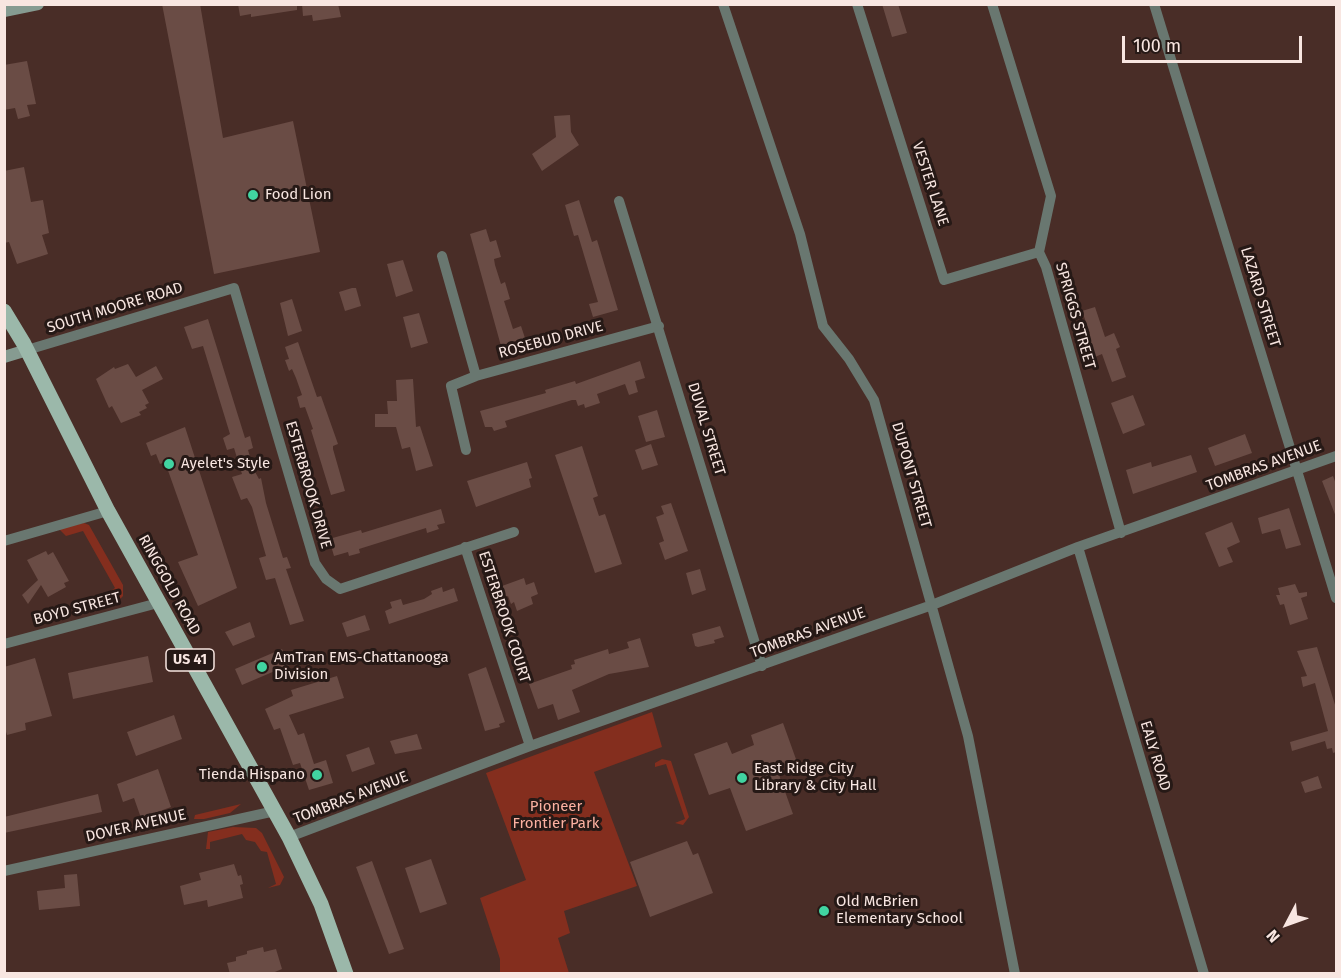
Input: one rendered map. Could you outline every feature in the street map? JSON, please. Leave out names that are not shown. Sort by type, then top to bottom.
[{"type":"main road","points":[[4,11],[38,4]]},
{"type":"main road","name":"RINGGOLD ROAD","points":[[4,311],[27,350],[108,511],[289,837],[321,904],[346,974]]},
{"type":"main road","name":"SOUTH MOORE ROAD","points":[[4,357],[27,350]]},
{"type":"street","name":"DUPONT STREET","points":[[723,4],[800,234],[824,326],[849,359],[874,400],[968,736],[1015,974]]},
{"type":"street","name":"VESTER LANE","points":[[857,4],[944,280],[1039,252]]},
{"type":"street","name":"SPRIGGS STREET","points":[[992,4],[1051,196],[1039,252],[1046,267],[1121,533]]},
{"type":"street","name":"LAZARD STREET","points":[[1154,4],[1336,598]]},
{"type":"street","name":"DUVAL STREET","points":[[619,201],[762,666]]},
{"type":"street","points":[[442,256],[476,376]]},
{"type":"street","name":"SOUTH MOORE ROAD","points":[[27,350],[234,288]]},
{"type":"street","name":"ESTERBROOK DRIVE","points":[[234,288],[315,563],[326,579],[340,590],[465,547]]},
{"type":"street","name":"ROSEBUD DRIVE","points":[[466,450],[451,386],[476,376],[659,326]]},
{"type":"street","name":"TOMBRAS AVENUE","points":[[289,837],[530,746],[932,605],[1078,547],[1336,456]]},
{"type":"street","points":[[4,541],[108,511]]},
{"type":"street","name":"ESTERBROOK COURT","points":[[514,532],[465,547],[530,746]]},
{"type":"street","name":"EALY ROAD","points":[[1078,547],[1204,974]]},
{"type":"street","name":"BOYD STREET","points":[[4,644],[158,603]]},
{"type":"street","name":"DOVER AVENUE","points":[[4,871],[274,811]]},
{"type":"green space","points":[[84,523],[89,525],[123,585],[123,596],[112,607],[108,593],[115,588],[83,531],[66,536],[58,528]]},
{"type":"green space","name":"Pioneer Frontier Park","points":[[652,712],[662,747],[594,772],[637,886],[564,911],[570,933],[558,938],[569,973],[500,973],[500,959],[480,898],[526,880],[486,773]]},
{"type":"green space","points":[[662,759],[671,761],[689,817],[683,825],[675,823],[685,819],[666,764],[655,767],[655,763]]},
{"type":"green space","points":[[241,804],[230,813],[194,819],[195,815]]},
{"type":"green space","points":[[233,827],[256,828],[262,833],[284,877],[280,885],[268,888],[276,884],[267,852],[261,851],[255,842],[246,840],[242,834],[210,842],[210,849],[206,849],[208,832]]},
{"type":"building","name":"Food Lion","points":[[162,4],[200,4],[223,138],[293,121],[320,252],[214,274]]},
{"type":"building","points":[[238,4],[297,4],[297,10],[251,17],[251,14],[240,16]]},
{"type":"building","points":[[302,4],[338,4],[341,17],[313,21],[312,15],[303,16]]},
{"type":"building","points":[[882,4],[898,4],[907,33],[892,37]]},
{"type":"building","points":[[27,61],[36,104],[27,105],[30,116],[18,119],[15,108],[4,110],[4,65]]},
{"type":"building","points":[[570,115],[571,132],[579,145],[542,171],[532,154],[556,137],[554,116]]},
{"type":"building","points":[[24,167],[31,202],[43,200],[49,233],[42,235],[48,254],[17,264],[9,242],[4,243],[4,171]]},
{"type":"building","points":[[579,200],[592,242],[597,240],[618,310],[593,317],[589,304],[598,302],[578,235],[574,236],[565,205]]},
{"type":"building","points":[[486,229],[490,242],[496,240],[501,257],[494,259],[495,265],[501,284],[505,282],[510,299],[504,301],[513,329],[521,326],[525,338],[501,346],[470,234]]},
{"type":"building","points":[[403,260],[413,291],[396,297],[387,264]]},
{"type":"building","points":[[356,288],[361,306],[345,311],[339,292]]},
{"type":"building","points":[[292,299],[302,331],[288,336],[280,303]]},
{"type":"building","points":[[1095,307],[1105,337],[1114,333],[1120,347],[1116,349],[1126,377],[1112,382],[1102,354],[1095,357],[1086,335],[1090,333],[1082,311]]},
{"type":"building","points":[[419,313],[428,343],[411,348],[403,317]]},
{"type":"building","points":[[208,319],[245,438],[250,436],[253,448],[248,450],[254,470],[259,479],[261,478],[266,503],[283,558],[287,557],[291,568],[286,569],[304,621],[290,625],[275,578],[266,580],[259,558],[266,556],[252,507],[247,498],[241,500],[232,477],[242,474],[234,448],[227,450],[223,438],[230,434],[203,346],[192,349],[184,327]]},
{"type":"building","points":[[298,342],[317,397],[321,396],[338,444],[333,446],[333,449],[345,491],[331,495],[311,430],[313,429],[305,407],[300,408],[297,397],[302,395],[292,369],[289,371],[285,360],[289,359],[285,347]]},
{"type":"building","points":[[640,361],[645,378],[635,381],[638,392],[629,395],[625,384],[597,394],[600,403],[585,408],[584,404],[578,406],[576,400],[572,400],[505,421],[507,427],[494,431],[492,427],[485,427],[480,411],[546,393],[545,390],[575,381],[576,384]]},
{"type":"building","points":[[128,364],[136,377],[156,366],[163,379],[142,390],[149,403],[145,405],[147,408],[139,412],[141,415],[121,423],[112,406],[109,408],[96,379],[114,367],[115,369]]},
{"type":"building","points":[[413,379],[416,427],[420,426],[433,466],[416,471],[410,447],[402,449],[396,427],[375,427],[375,414],[388,414],[387,401],[397,401],[396,380]]},
{"type":"building","points":[[1133,395],[1145,425],[1123,434],[1111,403]]},
{"type":"building","points":[[657,410],[665,437],[646,442],[638,416]]},
{"type":"building","points":[[185,427],[237,588],[198,606],[178,562],[198,555],[165,462],[160,464],[156,454],[151,456],[146,443]]},
{"type":"building","points":[[1245,434],[1252,453],[1215,466],[1208,448]]},
{"type":"building","points":[[651,444],[658,465],[642,470],[635,450]]},
{"type":"building","points":[[582,446],[598,496],[593,498],[599,516],[605,514],[622,564],[595,573],[555,455]]},
{"type":"building","points":[[1191,455],[1197,472],[1133,494],[1126,470],[1151,462],[1152,467]]},
{"type":"building","points":[[527,462],[532,478],[529,479],[531,487],[476,507],[467,481]]},
{"type":"building","points":[[1333,476],[1336,484],[1336,517],[1322,481]]},
{"type":"building","points":[[671,503],[688,551],[665,560],[659,543],[664,541],[656,517],[664,514],[661,506]]},
{"type":"building","points":[[1289,508],[1301,545],[1286,549],[1280,529],[1262,534],[1258,518]]},
{"type":"building","points":[[441,509],[445,523],[437,525],[439,529],[427,533],[426,528],[359,549],[360,553],[349,556],[348,552],[334,556],[329,539],[361,530],[362,533]]},
{"type":"building","points":[[1232,522],[1240,542],[1227,548],[1233,562],[1219,567],[1205,533]]},
{"type":"building","points":[[46,551],[48,555],[53,552],[69,581],[64,583],[66,587],[48,597],[41,585],[28,604],[22,595],[38,580],[27,560]]},
{"type":"building","points":[[700,569],[706,590],[692,595],[686,573]]},
{"type":"building","points":[[524,578],[526,585],[534,582],[538,594],[531,597],[533,604],[517,611],[514,602],[511,604],[508,596],[506,597],[502,586]]},
{"type":"building","points":[[1295,584],[1299,593],[1307,592],[1307,596],[1301,598],[1308,619],[1290,625],[1284,604],[1280,605],[1276,595],[1280,595],[1278,588]]},
{"type":"building","points":[[442,587],[443,592],[454,588],[458,601],[389,624],[385,611],[392,608],[390,602],[401,599],[403,605],[424,599],[432,594],[431,591]]},
{"type":"building","points":[[365,615],[370,630],[347,637],[342,623]]},
{"type":"building","points":[[250,622],[255,637],[233,646],[225,632]]},
{"type":"building","points":[[720,626],[724,637],[714,640],[715,643],[695,646],[692,634]]},
{"type":"building","points":[[640,638],[649,667],[609,674],[572,690],[580,712],[558,720],[553,704],[538,709],[529,684],[572,669],[571,665],[575,664],[574,660],[608,649],[609,654],[629,648],[627,642]]},
{"type":"building","points":[[1317,647],[1336,708],[1336,752],[1333,753],[1332,748],[1327,749],[1325,741],[1292,751],[1290,742],[1328,731],[1315,683],[1303,687],[1301,677],[1307,676],[1297,651]]},
{"type":"building","name":"AmTran EMS-Chattanooga Division","points":[[282,649],[289,665],[242,685],[235,669]]},
{"type":"building","points":[[148,656],[153,682],[73,699],[68,673]]},
{"type":"building","points":[[35,658],[52,716],[25,723],[26,730],[7,735],[4,725],[4,667]]},
{"type":"building","points":[[486,667],[505,722],[499,724],[500,727],[485,731],[468,674]]},
{"type":"building","points":[[337,676],[344,698],[289,715],[298,735],[304,733],[314,764],[326,760],[333,783],[309,790],[300,763],[293,765],[280,728],[274,730],[265,709],[293,696],[291,690]]},
{"type":"building","points":[[174,715],[182,739],[136,756],[127,732]]},
{"type":"building","name":"East Ridge City Library & City Hall","points":[[783,723],[797,762],[777,769],[793,814],[746,831],[730,788],[709,795],[694,754],[727,742],[732,754],[754,745],[751,735]]},
{"type":"building","points":[[417,734],[422,749],[395,754],[390,741]]},
{"type":"building","points":[[369,747],[375,764],[352,772],[346,755]]},
{"type":"building","points":[[158,769],[171,807],[141,818],[134,798],[123,802],[117,784]]},
{"type":"building","points":[[1318,776],[1322,788],[1305,793],[1301,782]]},
{"type":"building","points":[[98,794],[102,812],[4,833],[4,817]]},
{"type":"building","points":[[687,841],[693,855],[698,853],[713,893],[650,917],[630,862]]},
{"type":"building","points":[[431,859],[447,904],[420,913],[405,868]]},
{"type":"building","points":[[372,861],[404,949],[389,954],[356,867]]},
{"type":"building","points":[[234,864],[238,876],[241,875],[243,884],[240,885],[243,898],[208,907],[207,900],[184,905],[180,886],[201,880],[199,873]]},
{"type":"building","points":[[77,874],[80,906],[39,910],[37,891],[65,888],[64,875]]},
{"type":"building","points":[[263,947],[264,952],[276,949],[282,969],[270,974],[230,974],[227,963],[236,961],[236,957],[247,954],[247,951]]},
{"type":"place","name":"Food Lion","points":[[253,195]]},
{"type":"place","name":"Ayelet's Style","points":[[169,464]]},
{"type":"place","name":"AmTran EMS-Chattanooga Division","points":[[262,667]]},
{"type":"place","name":"Tienda Hispano","points":[[317,775]]},
{"type":"place","name":"East Ridge City Library & City Hall","points":[[742,778]]},
{"type":"place","name":"Old McBrien Elementary School","points":[[824,911]]}]
